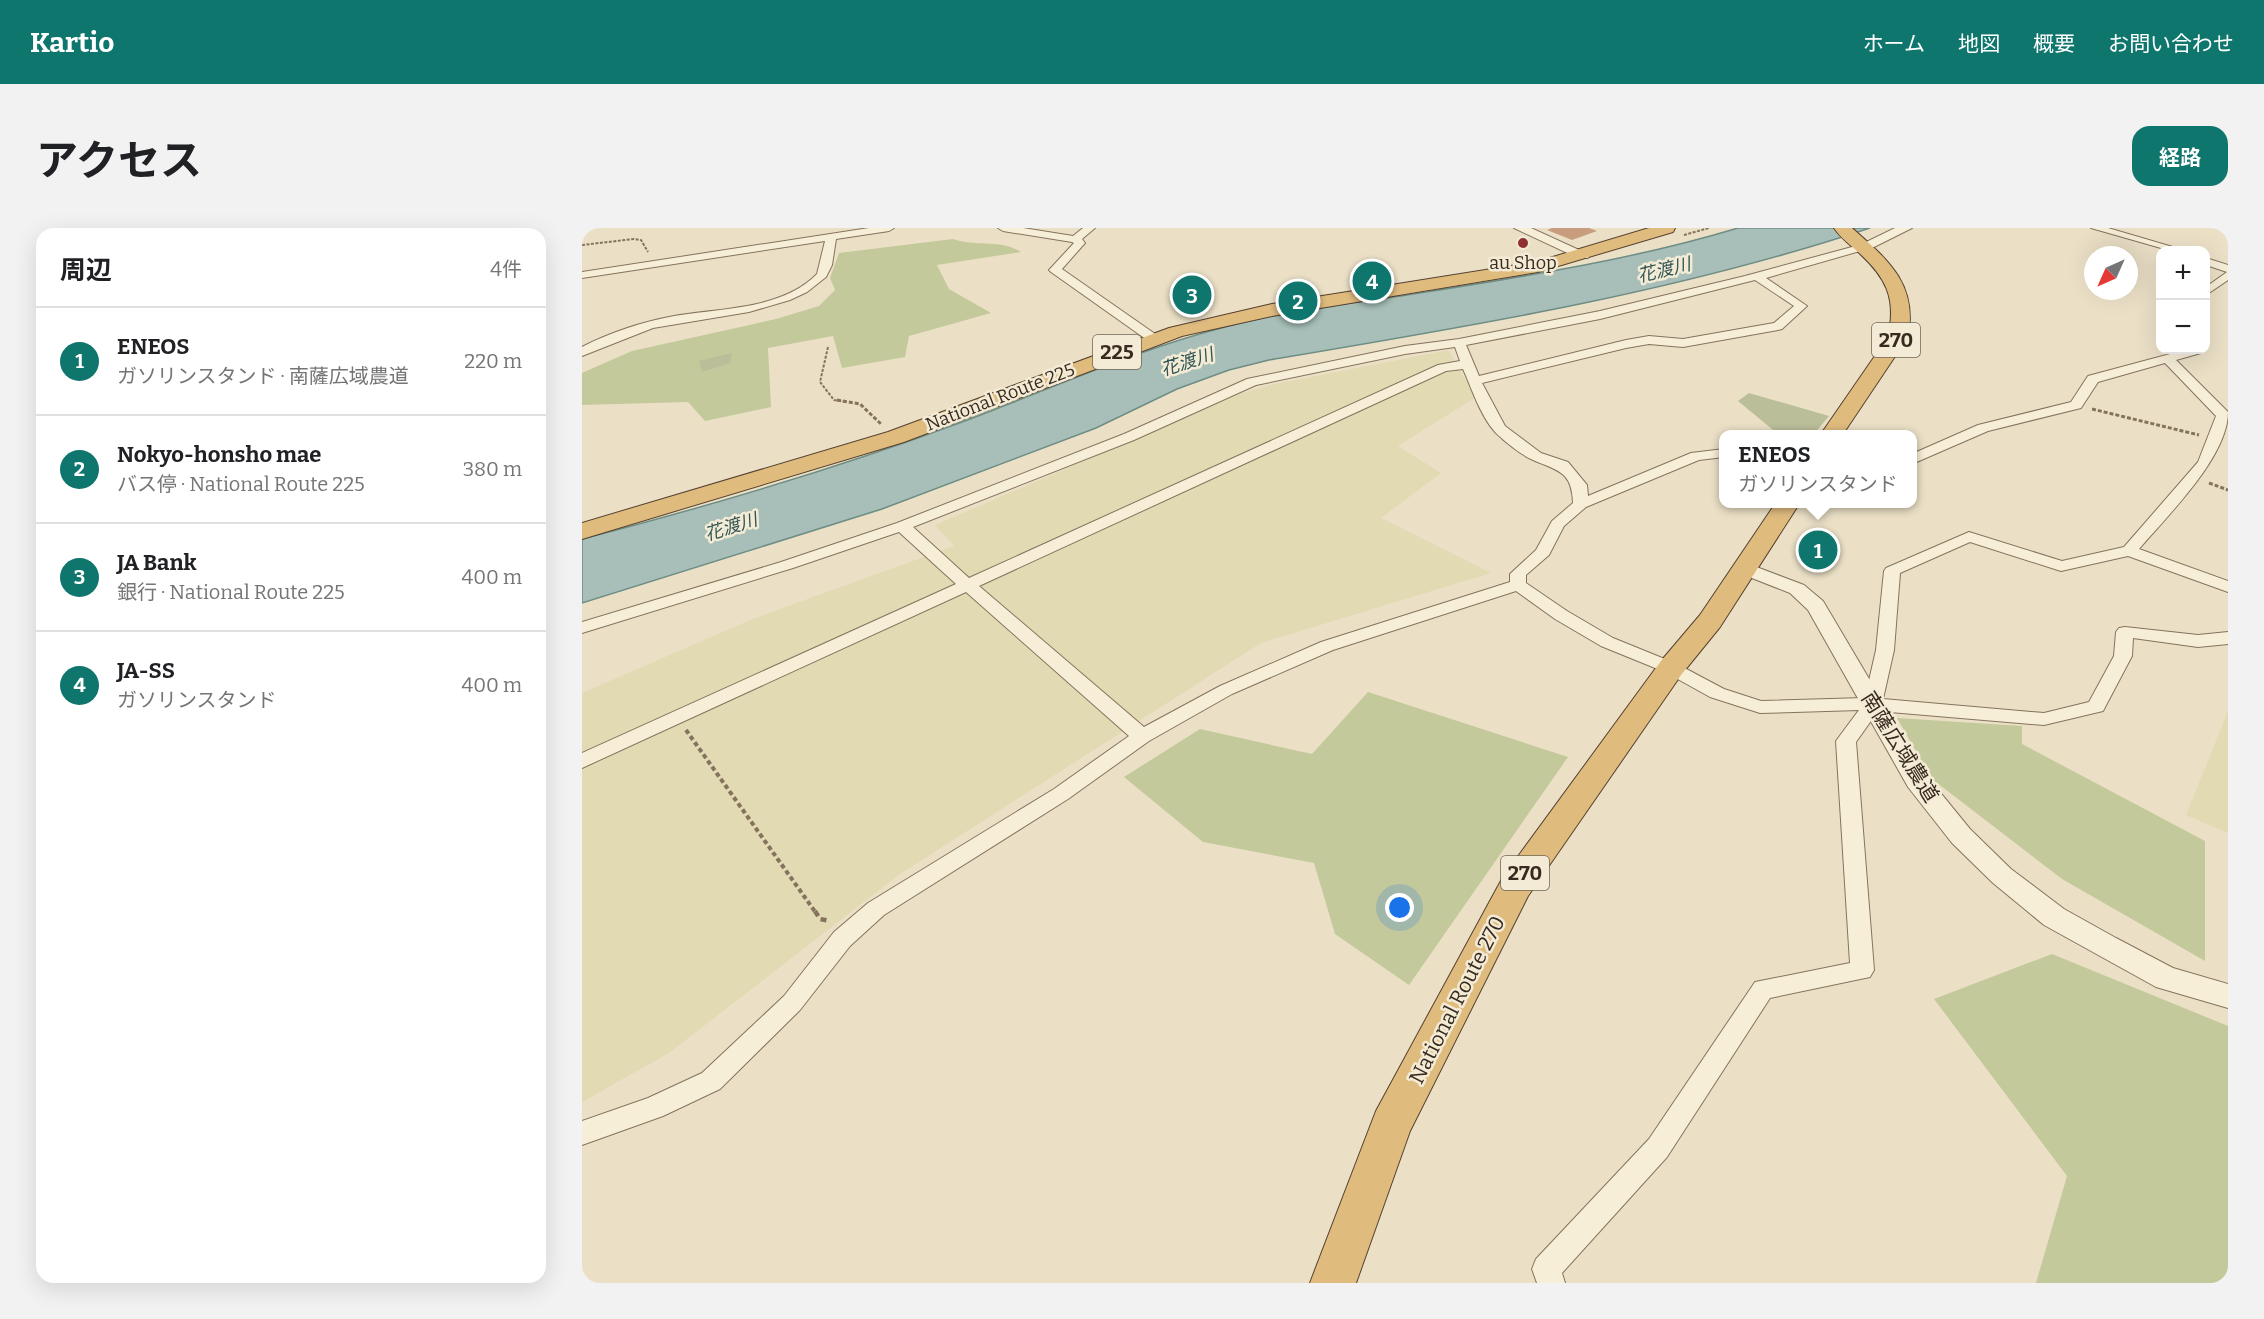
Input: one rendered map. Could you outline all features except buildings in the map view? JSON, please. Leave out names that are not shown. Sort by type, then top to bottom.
[{"type":"highway","name":"National Route 225","points":[[582,531],[774,475],[896,436],[1154,339],[1234,317],[1515,271],[1583,255],[1667,228]]},
{"type":"highway","name":"270","points":[[1835,430],[1898,337],[1904,320],[1903,302],[1895,281],[1842,228]]},
{"type":"highway","name":"National Route 270","points":[[1333,1283],[1391,1125],[1515,887],[1671,668],[1710,621],[1784,508]]},
{"type":"street","points":[[582,274],[889,228]]},
{"type":"street","points":[[1004,228],[1075,239],[1080,243],[1055,270],[1154,339]]},
{"type":"street","points":[[1075,239],[1090,228]]},
{"type":"street","points":[[1520,228],[1583,255]]},
{"type":"street","points":[[582,627],[787,565],[903,526],[1129,437],[1252,382],[1405,350],[1459,343],[1600,315],[1756,276],[1860,245],[1906,228]]},
{"type":"street","points":[[2096,228],[2163,246]]},
{"type":"street","points":[[582,352],[608,338],[673,320],[759,306],[795,294],[820,278],[827,263],[831,236]]},
{"type":"street","points":[[2210,263],[2228,269]]},
{"type":"street","points":[[2210,288],[2228,275]]},
{"type":"street","points":[[1475,381],[1626,344],[1649,340],[1683,343],[1778,326],[1801,306],[1756,276]]},
{"type":"street","points":[[1459,343],[1482,398],[1500,429],[1536,456],[1563,465],[1580,485],[1581,504]]},
{"type":"street","points":[[1917,458],[1983,428],[2076,405],[2093,379],[2182,354]]},
{"type":"street","points":[[2129,551],[2205,463],[2223,415],[2167,358]]},
{"type":"street","points":[[582,761],[1443,368],[1468,364]]},
{"type":"street","points":[[1518,585],[1518,574],[1543,552],[1557,524],[1581,504],[1696,456],[1719,454]]},
{"type":"street","points":[[903,526],[967,585],[1142,736]]},
{"type":"street","points":[[1551,1283],[1546,1269],[1658,1148],[1763,990],[1862,970],[1846,741],[1873,704],[1885,650],[1892,571],[1969,537],[2061,567],[2129,551],[2228,586]]},
{"type":"street","name":"南薩広域農道","points":[[1746,569],[1797,590],[1816,606],[1917,781],[1961,836],[2002,876],[2054,917],[2166,978],[2228,996]]},
{"type":"street","points":[[1518,585],[1561,615],[1607,642],[1671,668],[1717,693],[1760,707],[1832,703],[1873,704],[2044,718],[2096,707],[2123,656],[2125,632],[2198,641],[2228,638]]},
{"type":"street","points":[[582,1133],[654,1108],[711,1081],[792,1003],[842,939],[876,909],[1061,794],[1142,736],[1226,690],[1328,646],[1518,585]]},
{"type":"path","points":[[582,246],[641,240],[655,263]]},
{"type":"path","points":[[828,346],[820,382],[834,400],[860,404],[896,436]]},
{"type":"path","points":[[2076,405],[2214,439]]},
{"type":"path","points":[[677,718],[820,919],[857,926]]},
{"type":"shaded area","points":[[1449,350],[1475,398],[1398,446],[1441,473],[1381,518],[1491,573],[1261,643],[900,874],[669,1053],[582,1102],[582,693],[755,618],[954,546],[935,525],[1242,393],[1275,384]]},
{"type":"shaded area","points":[[2228,711],[2228,833],[2186,815]]},
{"type":"green space","points":[[953,239],[971,243],[997,244],[1021,252],[937,265],[949,289],[991,313],[909,336],[905,357],[842,368],[833,336],[768,348],[771,407],[705,421],[688,402],[582,405],[582,373],[632,351],[776,319],[819,306],[835,290],[830,278],[839,253]]},
{"type":"green space","points":[[732,353],[730,363],[702,372],[699,361]]},
{"type":"green space","points":[[1749,393],[1829,416],[1817,430],[1773,430],[1738,401]]},
{"type":"green space","points":[[1368,692],[1568,757],[1409,985],[1335,934],[1314,863],[1203,842],[1124,777],[1200,729],[1312,754]]},
{"type":"green space","points":[[1897,718],[2022,726],[2022,744],[2205,841],[2205,961],[2062,879],[1932,779]]},
{"type":"green space","points":[[2052,954],[2228,1026],[2228,1283],[2036,1283],[2067,1176],[1934,999]]},
{"type":"water","name":"花渡川","points":[[1738,228],[1870,228],[1722,271],[1572,306],[1269,360],[1229,370],[1177,389],[1096,428],[882,509],[582,603],[582,539],[726,500],[821,471],[962,422],[1161,346],[1271,316],[1571,268],[1697,240]]},
{"type":"place","name":"au Shop","points":[[1523,243]]},
{"type":"place","name":"JA-SS","points":[[1372,281]]},
{"type":"place","name":"JA Bank","points":[[1192,295]]},
{"type":"place","name":"Nokyo-honsho mae","points":[[1298,301]]},
{"type":"place","name":"ENEOS","points":[[1818,550]]}]
